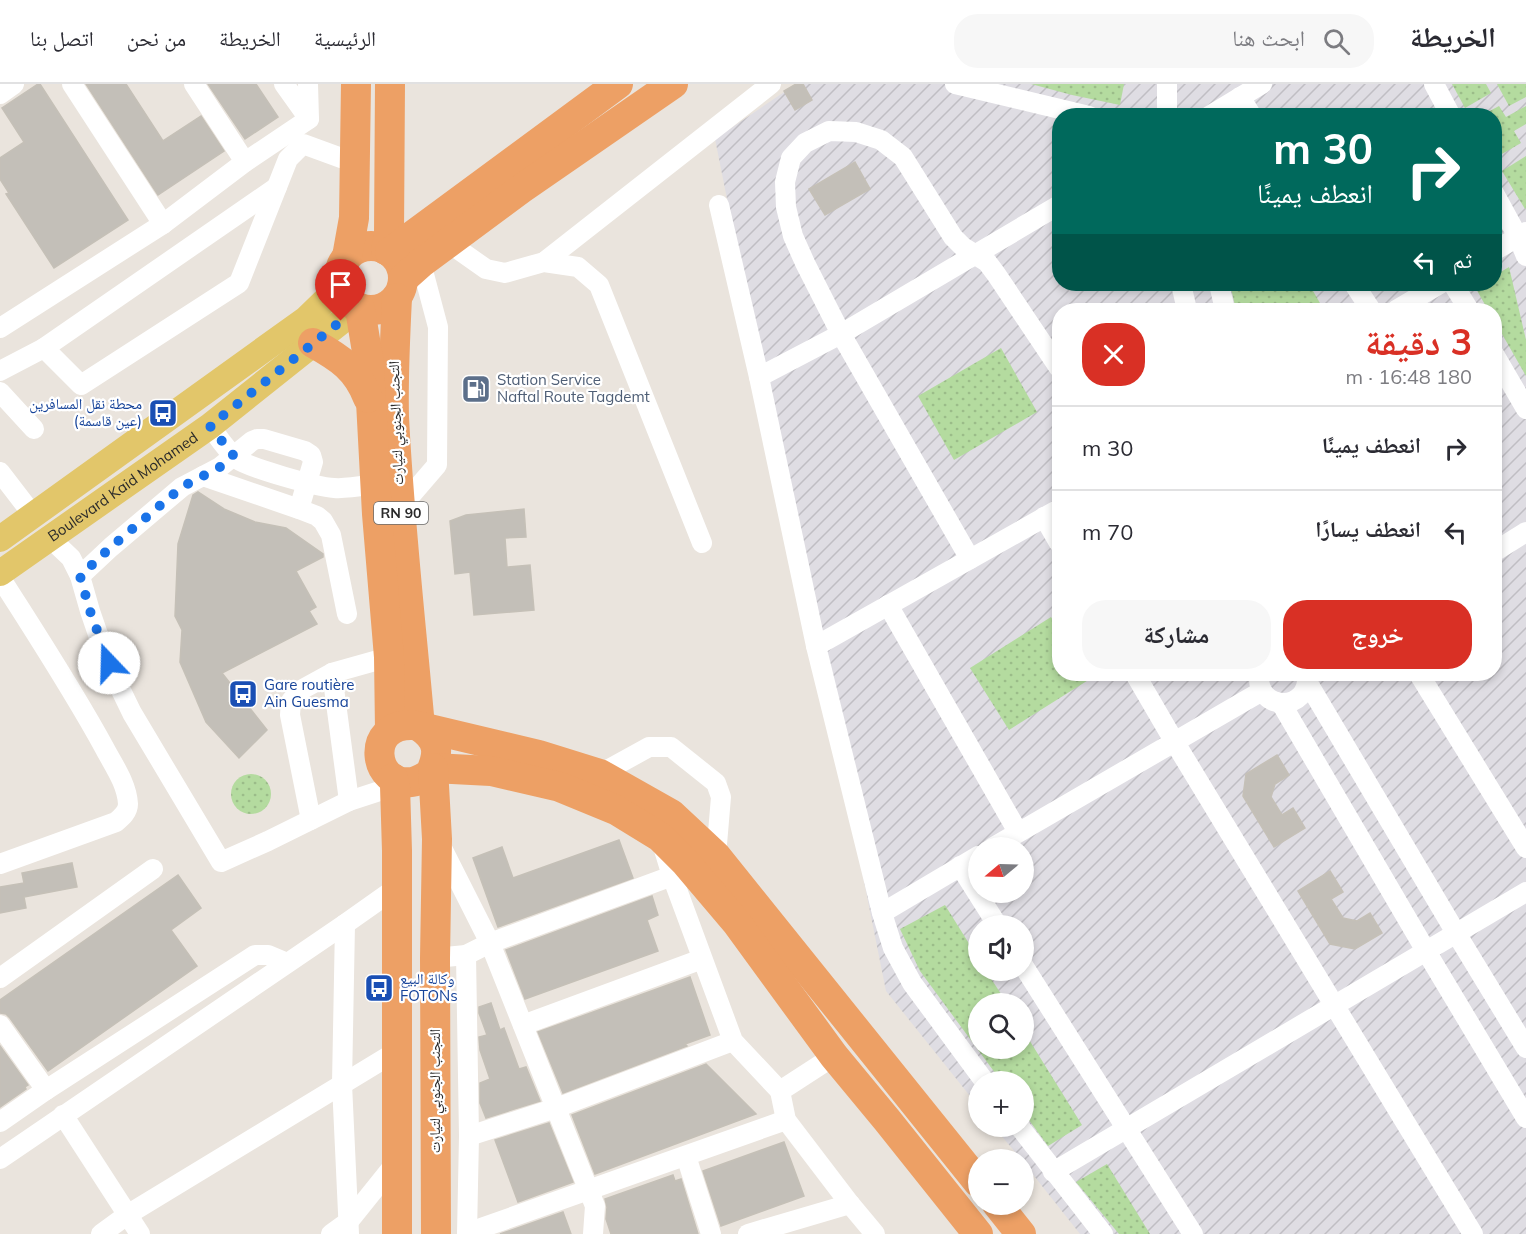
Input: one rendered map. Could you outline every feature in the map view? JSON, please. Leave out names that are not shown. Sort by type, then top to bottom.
[{"type":"highway","points":[[356,84],[354,218],[347,257],[340,271],[353,301],[368,310],[384,308],[407,280],[450,243],[521,189],[673,84]]},
{"type":"highway","points":[[388,251],[390,84]]},
{"type":"highway","points":[[388,251],[618,84]]},
{"type":"highway","points":[[390,160],[404,199],[409,206],[421,209],[457,203]]},
{"type":"highway","points":[[347,257],[354,251],[370,246],[388,251],[397,260],[407,280]]},
{"type":"highway","name":"التجنب الجنوبي لتيارت","points":[[407,280],[394,356],[394,415],[420,727]]},
{"type":"highway","name":"RN 90","points":[[353,301],[369,364],[375,484],[389,657],[390,730]]},
{"type":"highway","points":[[314,343],[348,365],[358,376],[370,404]]},
{"type":"highway","points":[[397,1234],[397,851],[394,782],[386,772],[379,755],[384,737],[390,730],[405,724],[539,755],[600,774],[671,814],[716,856],[968,1170]]},
{"type":"highway","points":[[394,782],[420,780],[430,774],[433,768],[436,759],[434,740],[420,727]]},
{"type":"highway","points":[[433,768],[491,771],[560,787],[616,810],[660,837],[686,863],[736,922],[834,1056],[978,1234]]},
{"type":"highway","name":"التجنب الجنوبي لتيارت","points":[[433,768],[437,839],[436,1234]]},
{"type":"highway","points":[[1006,1215],[1021,1234]]},
{"type":"main road","name":"Boulevard Kaid Mohamed","points":[[0,575],[210,426],[314,343],[353,301]]},
{"type":"main road","name":"Boulevard Kaid Mohamed","points":[[0,539],[306,319],[353,301]]},
{"type":"street","points":[[0,94],[14,84]]},
{"type":"street","points":[[72,84],[163,224]]},
{"type":"street","points":[[194,84],[245,162]]},
{"type":"street","points":[[285,84],[309,119]]},
{"type":"street","points":[[308,84],[309,119]]},
{"type":"street","points":[[450,243],[486,269],[505,273],[544,262],[771,84]]},
{"type":"street","points":[[956,84],[1056,108]]},
{"type":"street","points":[[1167,84],[1167,108]]},
{"type":"street","points":[[1222,108],[1262,84]]},
{"type":"street","points":[[1434,84],[1447,108]]},
{"type":"street","points":[[1240,97],[1247,108]]},
{"type":"street","points":[[0,328],[163,224],[245,162],[309,119]]},
{"type":"street","points":[[970,559],[841,334],[797,245],[786,207],[786,182],[791,158],[805,143],[829,131],[856,132],[881,140],[903,157],[953,237],[963,247],[987,262],[1052,358]]},
{"type":"street","points":[[44,348],[81,385],[239,283],[288,159],[303,144],[355,163]]},
{"type":"street","points":[[0,371],[44,348],[277,187]]},
{"type":"street","points":[[719,205],[759,377],[816,646],[882,914],[893,948],[912,983],[977,1071]]},
{"type":"street","points":[[1502,205],[1522,234],[1526,256]]},
{"type":"street","points":[[759,377],[841,334],[1052,209]]},
{"type":"street","points":[[1502,246],[1522,234]]},
{"type":"street","points":[[544,262],[578,267],[599,285],[702,543]]},
{"type":"street","points":[[400,508],[437,465],[438,327],[407,280]]},
{"type":"street","points":[[1408,303],[1428,291]]},
{"type":"street","points":[[1502,368],[1526,409]]},
{"type":"street","points":[[0,392],[34,429]]},
{"type":"street","points":[[210,426],[233,455],[249,465],[331,488],[375,484]]},
{"type":"street","points":[[80,576],[176,492],[220,467],[246,444],[257,439],[305,451],[311,455],[313,462],[299,509]]},
{"type":"street","points":[[0,472],[33,515]]},
{"type":"street","points":[[203,476],[299,509],[323,521],[328,529],[347,615]]},
{"type":"street","points":[[816,646],[1052,513]]},
{"type":"street","points":[[1502,547],[1526,532]]},
{"type":"street","points":[[50,538],[71,558],[80,576],[102,646],[120,689],[221,862],[394,782]]},
{"type":"street","points":[[0,575],[84,710],[121,779],[128,806],[124,815],[116,822],[0,864]]},
{"type":"street","points":[[888,605],[1018,832]]},
{"type":"street","points":[[311,820],[290,715],[294,696],[332,673],[389,657]]},
{"type":"street","points":[[332,673],[350,801]]},
{"type":"street","points":[[1139,681],[1473,1234]]},
{"type":"street","points":[[1010,837],[1174,741],[1261,682],[1267,697],[1281,703],[1298,698],[1304,692],[1306,681]]},
{"type":"street","points":[[1309,681],[1526,1048]]},
{"type":"street","points":[[1423,681],[1526,848]]},
{"type":"street","points":[[1281,703],[1526,1118]]},
{"type":"street","points":[[600,774],[649,747],[671,747],[716,783],[721,797],[716,856]]},
{"type":"street","points":[[660,837],[672,876],[733,1041],[780,1091],[786,1120],[875,1234]]},
{"type":"street","points":[[437,839],[490,943],[595,1206],[593,1234]]},
{"type":"street","points":[[882,914],[968,862]]},
{"type":"street","points":[[960,866],[991,915]]},
{"type":"street","points":[[0,978],[153,868]]},
{"type":"street","points":[[435,958],[466,955],[490,943],[672,876]]},
{"type":"street","points":[[0,1159],[396,888]]},
{"type":"street","points":[[1053,1172],[1526,892]]},
{"type":"street","points":[[345,924],[342,1084],[349,1227]]},
{"type":"street","points":[[0,1122],[255,956],[268,955],[287,963]]},
{"type":"street","points":[[466,955],[469,1136],[467,1234],[786,1120]]},
{"type":"street","points":[[523,1025],[702,959]]},
{"type":"street","points":[[1033,981],[1193,1234]]},
{"type":"street","points":[[0,1025],[46,1090]]},
{"type":"street","points":[[469,1136],[556,1108],[733,1041]]},
{"type":"street","points":[[101,1234],[127,1215],[397,1051]]},
{"type":"street","points":[[780,1091],[834,1056]]},
{"type":"street","points":[[63,1115],[140,1234]]},
{"type":"street","points":[[1027,1137],[1103,1234]]},
{"type":"street","points":[[686,1156],[711,1234]]},
{"type":"street","points":[[331,1234],[349,1227],[398,1160]]},
{"type":"street","points":[[748,1234],[850,1204]]},
{"type":"shaded area","points":[[796,84],[1526,84],[1526,1234],[1080,1234],[1034,1176],[1034,1149],[1013,1149],[1002,1137],[1034,1137],[1034,1071],[968,1071],[968,1094],[886,991],[715,139]]},
{"type":"green space","points":[[1031,84],[1124,84],[1120,105]]},
{"type":"green space","points":[[1452,84],[1486,84],[1491,93],[1465,108]]},
{"type":"green space","points":[[1497,84],[1526,84],[1526,97],[1509,106]]},
{"type":"green space","points":[[1526,106],[1526,124],[1514,131],[1521,143],[1502,154],[1502,111],[1506,117]]},
{"type":"green space","points":[[1526,156],[1526,208],[1525,209],[1502,171]]},
{"type":"green space","points":[[1509,267],[1526,340],[1526,376],[1502,334],[1502,303],[1484,303],[1477,291],[1502,291],[1502,271]]},
{"type":"green space","points":[[1232,291],[1313,291],[1320,303],[1234,303]]},
{"type":"green space","points":[[1001,348],[1037,412],[954,460],[918,396]]},
{"type":"green space","points":[[1051,617],[1052,681],[1087,681],[1009,730],[970,668]]},
{"type":"green space","points":[[251,774],[259,775],[265,780],[270,786],[270,802],[265,808],[259,813],[251,814],[243,813],[237,808],[232,802],[231,794],[232,786],[237,780],[243,775]]},
{"type":"green space","points":[[945,905],[968,942],[968,981],[993,981],[1000,993],[968,993],[968,1036],[920,971],[900,929]]},
{"type":"green space","points":[[1034,1048],[1082,1125],[1048,1146],[1034,1127],[1034,1071],[994,1071],[985,1059],[1034,1059]]},
{"type":"green space","points":[[1107,1164],[1150,1234],[1119,1234],[1076,1182]]},
{"type":"building","points":[[38,84],[128,220],[54,268],[6,194],[9,193],[0,179],[0,158],[24,142],[2,108]]},
{"type":"building","points":[[86,84],[126,84],[163,141],[201,116],[224,151],[158,195]]},
{"type":"building","points":[[208,84],[256,84],[278,117],[245,139]]},
{"type":"building","points":[[796,84],[803,84],[812,100],[795,110],[784,91]]},
{"type":"building","points":[[855,162],[870,189],[825,215],[809,189]]},
{"type":"building","points":[[198,492],[224,509],[255,522],[286,528],[323,554],[323,557],[296,571],[316,607],[309,611],[317,624],[222,673],[267,730],[239,758],[206,722],[180,662],[182,630],[175,616],[178,544],[193,495]]},
{"type":"building","points":[[524,509],[526,537],[505,538],[507,567],[530,565],[534,610],[474,615],[470,572],[455,574],[450,521],[466,515]]},
{"type":"building","points":[[1277,755],[1289,775],[1275,784],[1271,797],[1282,815],[1293,808],[1305,828],[1274,847],[1243,796],[1246,774]]},
{"type":"building","points":[[619,840],[633,878],[498,927],[473,858],[502,847],[513,878]]},
{"type":"building","points":[[72,863],[77,887],[24,897],[26,908],[0,913],[0,887],[24,883],[22,873]]},
{"type":"building","points":[[1330,871],[1343,892],[1331,899],[1343,918],[1357,921],[1370,913],[1382,933],[1355,949],[1330,944],[1298,891]]},
{"type":"building","points":[[178,875],[201,908],[171,930],[197,966],[48,1071],[10,1018],[0,1013],[0,1000]]},
{"type":"building","points":[[652,896],[658,915],[647,920],[658,951],[525,999],[506,950]]},
{"type":"building","points":[[690,977],[710,1035],[563,1093],[538,1032]]},
{"type":"building","points":[[491,1003],[500,1030],[504,1028],[519,1069],[526,1067],[540,1101],[486,1118],[480,1103],[480,1083],[490,1079],[480,1050],[479,1037],[487,1035],[479,1007]]},
{"type":"building","points":[[0,1046],[28,1085],[26,1089],[0,1107]]},
{"type":"building","points":[[706,1064],[756,1114],[595,1174],[572,1115]]},
{"type":"building","points":[[549,1123],[573,1182],[518,1202],[495,1140]]},
{"type":"building","points":[[784,1142],[804,1196],[721,1226],[703,1171]]},
{"type":"building","points":[[673,1175],[675,1181],[681,1179],[698,1234],[611,1234],[606,1219],[605,1199]]},
{"type":"building","points":[[563,1212],[571,1234],[500,1234]]},
{"type":"place","name":"Station Service Naftal Route Tagdemt","points":[[476,389]]},
{"type":"place","name":"محطة نقل المسافرين (عين قاسمة)","points":[[163,413]]},
{"type":"place","name":"Gare routière Ain Guesma","points":[[243,694]]},
{"type":"place","name":"وكالة البيع FOTONs","points":[[379,988]]},
{"type":"route","points":[[109,663],[80,576],[182,487],[228,461],[233,455],[210,426],[341,321]]}]
